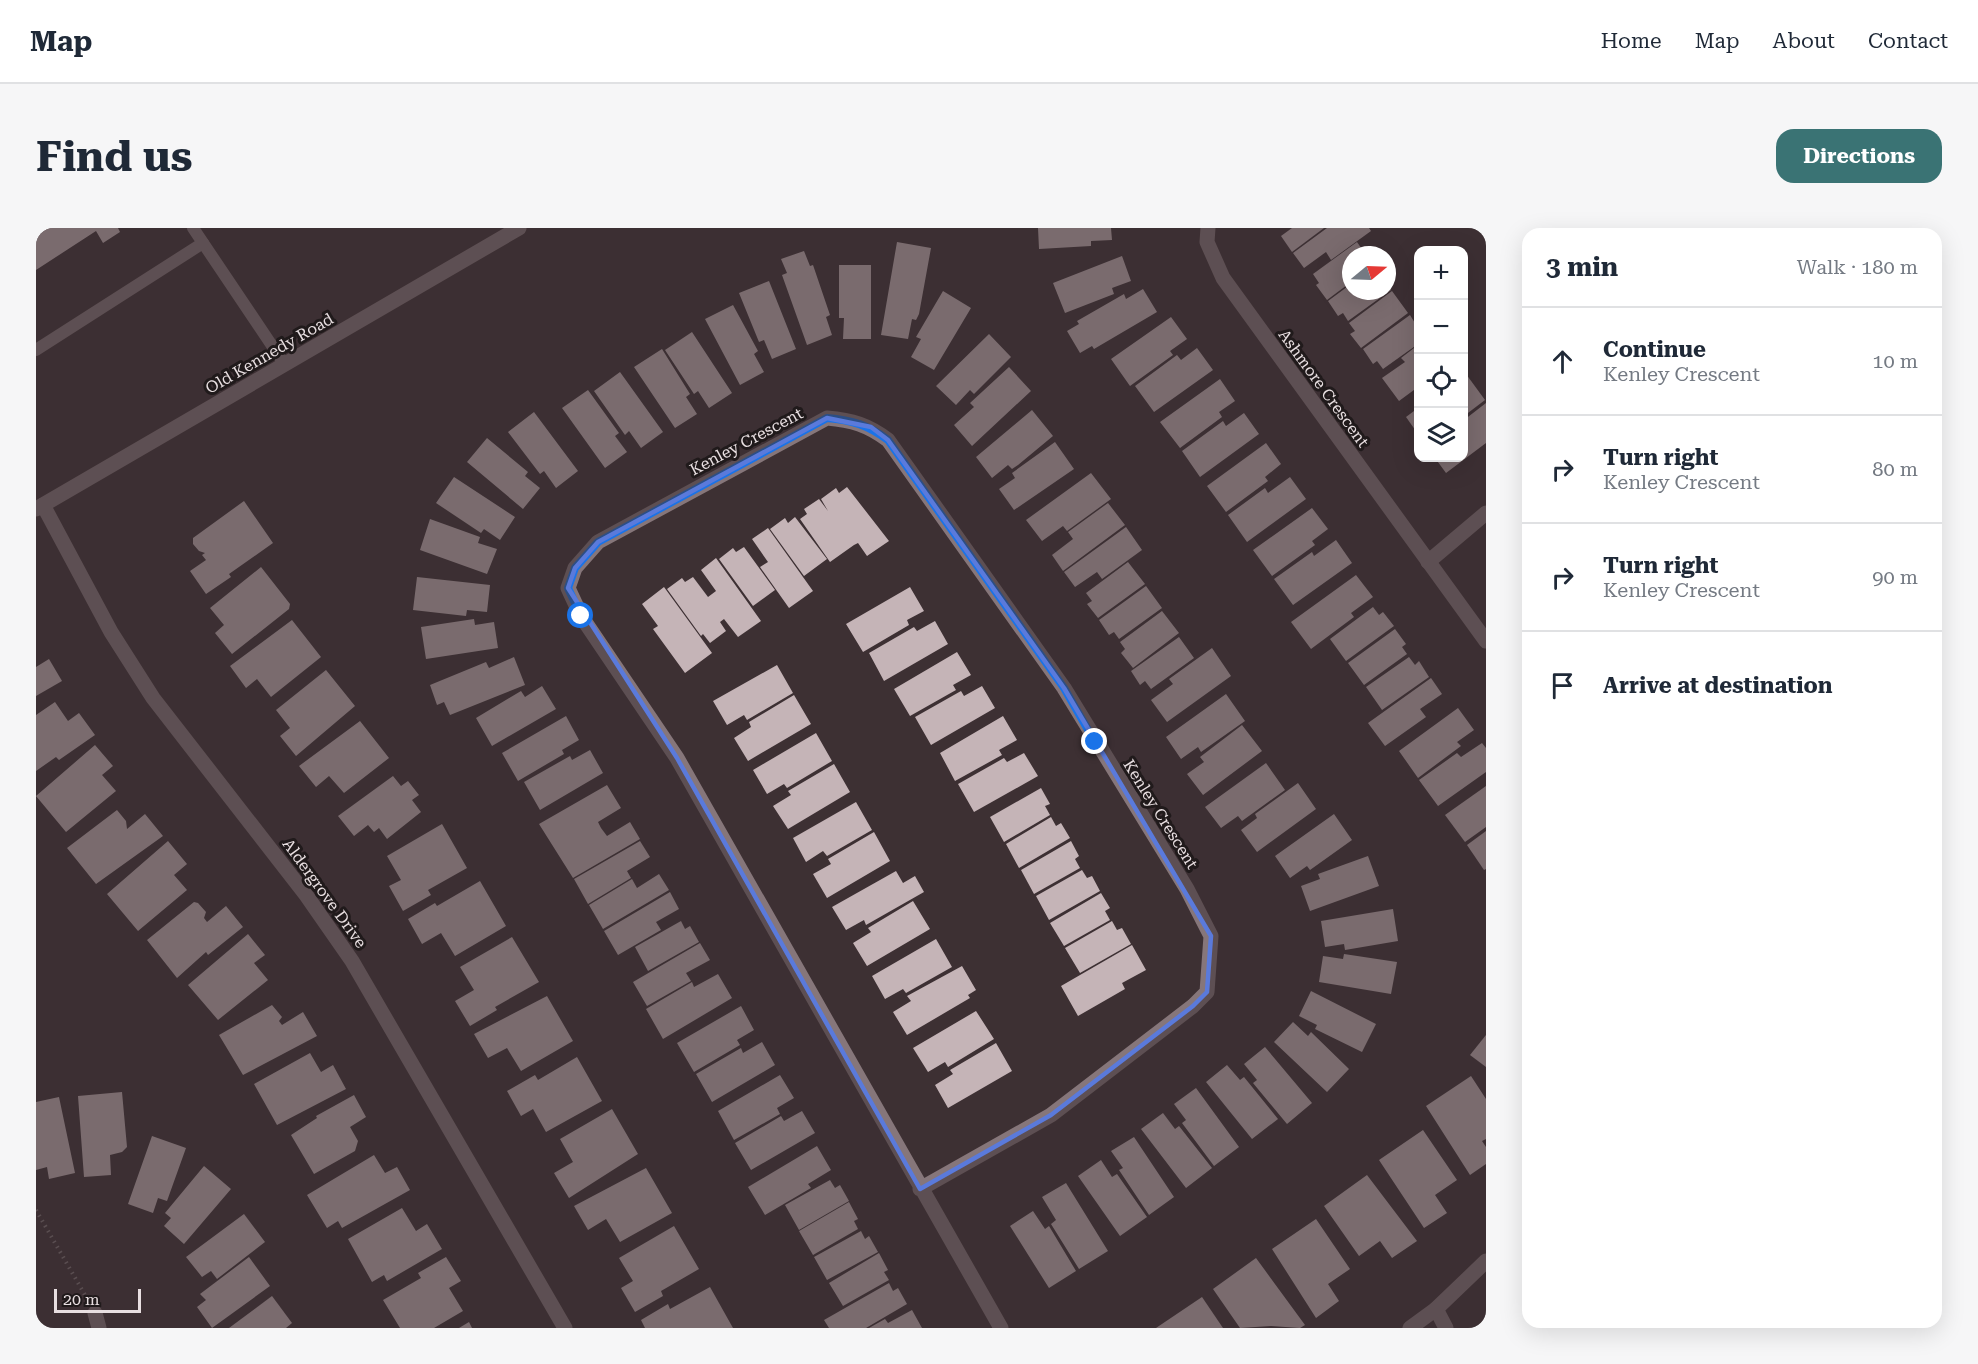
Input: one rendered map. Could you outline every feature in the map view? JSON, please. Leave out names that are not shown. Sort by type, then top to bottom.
[{"type":"street","name":"Old Kennedy Road","points":[[38,503],[285,364],[519,228]]},
{"type":"street","name":"Ashmore Crescent","points":[[1208,228],[1207,242],[1222,278],[1486,641]]},
{"type":"street","name":"Kenley Crescent","points":[[920,1189],[1051,1115],[1193,1006],[1207,992],[1211,936],[1187,889],[1064,688],[888,440],[871,427],[850,420],[827,418],[598,542],[575,568],[568,588],[581,616],[677,758],[920,1189],[1001,1328]]},
{"type":"street","name":"Aldergrove Drive","points":[[38,503],[111,632],[153,698],[306,895],[352,961],[565,1328]]},
{"type":"street","points":[[1428,562],[1486,513]]},
{"type":"street","points":[[1410,1328],[1436,1310],[1486,1261]]},
{"type":"street","points":[[1436,1310],[1446,1328]]},
{"type":"lane","points":[[193,228],[285,364]]},
{"type":"lane","points":[[36,350],[203,243]]},
{"type":"path","points":[[36,1210],[97,1320]]},
{"type":"highlighted area","points":[[827,418],[871,427],[888,440],[1064,688],[1211,936],[1207,992],[1193,1006],[1051,1115],[920,1189],[677,758],[568,588],[575,568],[598,542]]},
{"type":"building","points":[[36,228],[118,228],[120,232],[103,243],[96,231],[36,270]]},
{"type":"building","points":[[1038,228],[1111,228],[1112,240],[1091,241],[1091,246],[1039,249]]},
{"type":"building","points":[[1292,228],[1324,228],[1292,252],[1281,236]]},
{"type":"building","points":[[1327,228],[1369,228],[1371,231],[1350,246],[1342,246],[1342,252],[1331,260],[1326,252],[1304,268],[1293,253]]},
{"type":"building","points":[[897,242],[931,248],[919,314],[916,320],[912,319],[908,339],[881,335]]},
{"type":"building","points":[[804,251],[810,266],[813,265],[830,315],[826,317],[832,335],[807,345],[782,275],[787,273],[781,259]]},
{"type":"building","points":[[1342,253],[1342,289],[1327,300],[1316,285],[1319,283],[1313,274]]},
{"type":"building","points":[[1122,256],[1131,281],[1112,288],[1114,294],[1065,313],[1053,283]]},
{"type":"building","points":[[839,265],[871,265],[871,339],[843,339],[844,318],[839,318]]},
{"type":"building","points":[[769,281],[796,349],[772,359],[764,340],[759,342],[739,293]]},
{"type":"building","points":[[1143,289],[1157,312],[1094,349],[1092,346],[1080,353],[1067,331],[1079,324],[1077,321],[1124,294],[1126,299]]},
{"type":"building","points":[[943,291],[971,308],[934,370],[911,357],[921,339],[916,337]]},
{"type":"building","points":[[1342,291],[1342,300],[1377,300],[1348,321],[1343,313],[1338,316],[1328,301]]},
{"type":"building","points":[[1396,296],[1408,313],[1361,348],[1350,334],[1355,331],[1349,323],[1380,300],[1396,300]]},
{"type":"building","points":[[733,305],[758,351],[754,354],[764,372],[740,385],[705,319]]},
{"type":"building","points":[[1410,315],[1414,322],[1414,347],[1383,369],[1377,361],[1373,364],[1363,349]]},
{"type":"building","points":[[1171,317],[1187,339],[1170,351],[1173,355],[1130,386],[1111,359]]},
{"type":"building","points":[[692,332],[732,393],[709,408],[698,391],[694,394],[665,350]]},
{"type":"building","points":[[989,334],[1011,357],[974,394],[970,390],[956,405],[936,386]]},
{"type":"building","points":[[1197,348],[1213,370],[1154,412],[1135,386],[1177,355],[1181,360]]},
{"type":"building","points":[[1414,348],[1414,390],[1399,401],[1382,378],[1405,362],[1401,358]]},
{"type":"building","points":[[662,349],[690,394],[686,397],[697,414],[675,428],[634,367]]},
{"type":"building","points":[[1009,367],[1031,391],[972,446],[954,425],[974,407],[970,403]]},
{"type":"building","points":[[620,372],[663,432],[641,448],[629,431],[625,435],[594,391]]},
{"type":"building","points":[[1468,377],[1485,400],[1468,413]]},
{"type":"building","points":[[1220,379],[1235,401],[1219,412],[1222,417],[1180,448],[1160,422]]},
{"type":"building","points":[[588,390],[619,433],[615,436],[627,452],[605,468],[562,408]]},
{"type":"building","points":[[1486,403],[1486,443],[1468,456],[1468,417]]},
{"type":"building","points":[[1032,410],[1053,436],[1018,465],[1012,469],[1008,465],[992,478],[976,457]]},
{"type":"building","points":[[1414,411],[1414,428],[1406,417]]},
{"type":"building","points":[[534,412],[578,471],[556,488],[544,471],[540,474],[508,432]]},
{"type":"building","points":[[1244,413],[1259,434],[1200,477],[1182,451],[1223,421],[1226,426]]},
{"type":"building","points":[[487,438],[528,472],[525,476],[540,488],[523,509],[467,462]]},
{"type":"building","points":[[1055,442],[1074,469],[1014,510],[999,489],[1015,478],[1012,473]]},
{"type":"building","points":[[1266,443],[1281,464],[1265,477],[1268,481],[1226,512],[1207,486]]},
{"type":"building","points":[[1438,462],[1461,462],[1446,473]]},
{"type":"building","points":[[1091,473],[1111,499],[1067,531],[1063,526],[1042,541],[1026,520]]},
{"type":"building","points":[[454,477],[515,517],[500,540],[484,529],[481,533],[436,503]]},
{"type":"building","points":[[1290,477],[1306,499],[1247,542],[1228,515],[1265,488],[1268,493]]},
{"type":"building","points":[[847,487],[889,541],[867,556],[858,543],[830,562],[800,519],[807,514],[804,509],[819,499],[828,511],[821,499],[836,488],[839,493]]},
{"type":"building","points":[[244,501],[273,543],[229,574],[231,577],[206,594],[190,571],[206,560],[202,555],[205,553],[199,551],[193,544],[193,538]]},
{"type":"building","points":[[1108,503],[1125,525],[1063,571],[1052,555],[1073,539],[1068,532]]},
{"type":"building","points":[[1312,508],[1328,529],[1312,541],[1315,545],[1272,576],[1253,550]]},
{"type":"building","points":[[795,517],[827,559],[804,576],[770,529],[785,518],[788,523]]},
{"type":"building","points":[[430,519],[480,537],[478,543],[497,549],[487,574],[420,550]]},
{"type":"building","points":[[1126,527],[1142,550],[1102,579],[1097,572],[1075,587],[1064,572]]},
{"type":"building","points":[[768,528],[813,591],[789,608],[760,567],[768,562],[752,539]]},
{"type":"building","points":[[1336,540],[1352,563],[1293,605],[1274,579],[1312,552],[1314,556]]},
{"type":"building","points":[[744,547],[775,590],[753,606],[719,559],[733,548],[736,552]]},
{"type":"building","points":[[716,558],[761,621],[738,637],[724,619],[720,622],[726,631],[710,643],[703,634],[701,636],[667,589],[682,578],[685,582],[693,577],[708,597],[716,591],[701,570]]},
{"type":"building","points":[[1128,562],[1145,584],[1098,618],[1087,604],[1092,601],[1086,593]]},
{"type":"building","points":[[261,567],[290,604],[289,609],[232,654],[215,633],[224,625],[210,608]]},
{"type":"building","points":[[1356,575],[1373,597],[1351,613],[1354,617],[1311,649],[1291,622]]},
{"type":"building","points":[[417,577],[490,585],[487,612],[467,610],[466,616],[413,610]]},
{"type":"building","points":[[1146,586],[1162,608],[1119,639],[1114,632],[1109,635],[1099,620]]},
{"type":"building","points":[[664,587],[712,653],[685,673],[653,629],[658,626],[642,604]]},
{"type":"building","points":[[910,587],[924,611],[907,620],[909,625],[863,652],[846,624]]},
{"type":"building","points":[[1373,607],[1379,615],[1383,612],[1394,626],[1346,661],[1330,639]]},
{"type":"building","points":[[1162,611],[1179,633],[1133,668],[1121,653],[1125,649],[1120,642]]},
{"type":"building","points":[[474,619],[475,625],[494,622],[498,648],[426,659],[421,627]]},
{"type":"building","points":[[292,620],[321,657],[271,697],[257,679],[246,688],[230,666]]},
{"type":"building","points":[[935,621],[948,644],[884,681],[869,653],[914,627],[917,631]]},
{"type":"building","points":[[1395,629],[1406,644],[1402,647],[1407,654],[1364,685],[1348,663]]},
{"type":"building","points":[[1179,637],[1194,658],[1151,689],[1145,681],[1140,685],[1131,671]]},
{"type":"building","points":[[1212,648],[1231,676],[1167,722],[1151,700],[1173,684],[1169,679]]},
{"type":"building","points":[[957,652],[971,675],[953,685],[956,690],[910,716],[894,689]]},
{"type":"building","points":[[514,657],[525,685],[450,715],[444,702],[437,705],[430,685],[486,662],[489,668]]},
{"type":"building","points":[[1409,657],[1415,665],[1419,661],[1429,677],[1382,710],[1366,687]]},
{"type":"building","points":[[49,659],[62,681],[36,696],[36,667]]},
{"type":"building","points":[[777,665],[793,693],[747,720],[744,715],[727,725],[713,701]]},
{"type":"building","points":[[326,670],[355,706],[296,756],[280,736],[290,728],[276,710]]},
{"type":"building","points":[[1431,678],[1442,694],[1420,709],[1426,717],[1385,746],[1368,723]]},
{"type":"building","points":[[542,686],[556,709],[492,746],[476,718],[521,691],[525,697]]},
{"type":"building","points":[[982,686],[995,708],[931,745],[915,717],[961,691],[964,696]]},
{"type":"building","points":[[1226,694],[1245,721],[1201,752],[1198,747],[1181,759],[1166,737]]},
{"type":"building","points":[[794,695],[811,724],[748,761],[734,738],[751,727],[749,722]]},
{"type":"building","points":[[55,702],[68,721],[79,713],[95,735],[59,760],[56,757],[36,771],[36,715]]},
{"type":"building","points":[[1458,708],[1474,730],[1457,742],[1461,746],[1418,778],[1399,751]]},
{"type":"building","points":[[566,716],[579,740],[562,750],[564,754],[518,781],[502,753]]},
{"type":"building","points":[[1003,716],[1017,740],[999,750],[1002,755],[955,781],[940,753]]},
{"type":"building","points":[[360,721],[389,758],[344,793],[329,776],[316,787],[299,766]]},
{"type":"building","points":[[1242,725],[1262,751],[1203,795],[1187,774],[1204,762],[1200,757]]},
{"type":"building","points":[[816,733],[832,761],[787,788],[784,784],[767,794],[753,770]]},
{"type":"building","points":[[1482,743],[1486,748],[1486,772],[1438,806],[1419,780],[1457,753],[1461,757]]},
{"type":"building","points":[[95,745],[113,766],[102,775],[116,791],[66,832],[36,796]]},
{"type":"building","points":[[590,750],[603,773],[540,810],[524,782],[570,756],[572,760]]},
{"type":"building","points":[[1024,753],[1038,776],[974,812],[958,784],[1004,758],[1007,762]]},
{"type":"building","points":[[1266,763],[1285,790],[1242,821],[1238,816],[1221,828],[1205,807]]},
{"type":"building","points":[[834,764],[850,792],[788,829],[773,806],[791,795],[788,791]]},
{"type":"building","points":[[393,776],[401,786],[408,781],[419,795],[412,800],[421,812],[387,839],[379,828],[374,832],[368,825],[354,836],[338,816]]},
{"type":"building","points":[[1298,783],[1316,809],[1257,852],[1241,830],[1257,818],[1255,814]]},
{"type":"building","points":[[607,785],[621,808],[598,822],[601,828],[607,836],[630,822],[640,839],[573,878],[539,824]]},
{"type":"building","points":[[1486,786],[1486,827],[1465,842],[1445,815]]},
{"type":"building","points":[[1041,788],[1050,804],[1045,806],[1050,815],[1004,842],[990,817]]},
{"type":"building","points":[[856,802],[872,830],[827,856],[823,851],[806,862],[793,838]]},
{"type":"building","points":[[117,810],[126,821],[127,829],[145,814],[163,836],[96,884],[67,848]]},
{"type":"building","points":[[1334,814],[1352,840],[1310,870],[1307,866],[1290,878],[1275,856]]},
{"type":"building","points":[[1051,817],[1056,826],[1061,823],[1070,838],[1019,868],[1006,844]]},
{"type":"building","points":[[442,824],[467,868],[428,890],[431,895],[403,911],[389,886],[401,880],[387,856]]},
{"type":"building","points":[[1486,831],[1486,869],[1484,870],[1467,845]]},
{"type":"building","points":[[874,832],[890,861],[827,898],[813,874],[831,864],[828,859]]},
{"type":"building","points":[[168,841],[187,864],[174,875],[187,890],[138,931],[107,894]]},
{"type":"building","points":[[640,841],[650,857],[627,871],[631,878],[588,904],[574,879]]},
{"type":"building","points":[[1071,841],[1079,856],[1075,859],[1080,868],[1034,894],[1021,870]]},
{"type":"building","points":[[1368,856],[1379,886],[1310,911],[1301,886],[1320,879],[1318,874]]},
{"type":"building","points":[[1082,870],[1087,878],[1092,876],[1100,891],[1049,920],[1036,896]]},
{"type":"building","points":[[896,871],[903,883],[915,876],[924,892],[866,925],[864,920],[846,930],[832,907]]},
{"type":"building","points":[[659,874],[669,890],[603,929],[589,905],[632,879],[637,888]]},
{"type":"building","points":[[480,881],[506,926],[455,956],[441,933],[422,944],[408,919],[435,903],[437,906]]},
{"type":"building","points":[[670,892],[679,909],[656,922],[661,930],[618,955],[604,931]]},
{"type":"building","points":[[1101,893],[1110,908],[1105,911],[1110,920],[1064,946],[1050,923]]},
{"type":"building","points":[[913,901],[930,929],[867,966],[853,943],[871,932],[868,928]]},
{"type":"building","points":[[194,902],[206,912],[204,918],[207,922],[226,906],[243,927],[208,955],[206,952],[177,978],[147,940]]},
{"type":"building","points":[[1393,909],[1398,941],[1345,950],[1344,944],[1325,947],[1321,921]]},
{"type":"building","points":[[681,921],[685,929],[690,926],[699,942],[648,971],[635,947]]},
{"type":"building","points":[[1112,921],[1117,930],[1122,928],[1131,944],[1080,973],[1065,948]]},
{"type":"building","points":[[248,934],[265,955],[254,963],[268,980],[218,1020],[188,985]]},
{"type":"building","points":[[512,937],[539,982],[495,1007],[497,1010],[470,1026],[455,1001],[474,990],[460,967]]},
{"type":"building","points":[[936,939],[952,967],[906,993],[903,989],[885,999],[872,976]]},
{"type":"building","points":[[700,943],[710,960],[686,973],[691,981],[647,1006],[633,982]]},
{"type":"building","points":[[1132,945],[1146,970],[1122,983],[1125,989],[1078,1016],[1061,986]]},
{"type":"building","points":[[1344,954],[1397,962],[1391,994],[1319,982],[1323,956],[1343,959]]},
{"type":"building","points":[[962,966],[976,990],[968,995],[970,998],[907,1035],[893,1012],[911,1001],[907,996]]},
{"type":"building","points":[[718,974],[732,998],[663,1039],[646,1009],[692,982],[694,987]]},
{"type":"building","points":[[1311,991],[1376,1024],[1362,1052],[1315,1029],[1317,1025],[1299,1016]]},
{"type":"building","points":[[547,996],[573,1041],[521,1071],[507,1048],[488,1058],[474,1034]]},
{"type":"building","points":[[272,1005],[282,1017],[279,1021],[282,1025],[303,1012],[317,1036],[243,1075],[219,1035]]},
{"type":"building","points":[[741,1006],[754,1030],[737,1040],[740,1045],[694,1072],[677,1043]]},
{"type":"building","points":[[976,1011],[994,1039],[948,1067],[945,1062],[928,1072],[913,1048]]},
{"type":"building","points":[[1293,1022],[1308,1036],[1311,1032],[1349,1069],[1327,1092],[1274,1042]]},
{"type":"building","points":[[1486,1035],[1486,1067],[1470,1055]]},
{"type":"building","points":[[762,1042],[775,1065],[712,1102],[696,1074],[741,1048],[743,1053]]},
{"type":"building","points":[[996,1043],[1012,1071],[948,1108],[935,1085],[953,1074],[950,1070]]},
{"type":"building","points":[[1265,1047],[1312,1103],[1287,1124],[1253,1083],[1257,1080],[1244,1064]]},
{"type":"building","points":[[310,1053],[321,1072],[333,1065],[346,1089],[277,1125],[254,1084]]},
{"type":"building","points":[[577,1057],[602,1101],[546,1132],[533,1109],[521,1116],[507,1091],[535,1075],[538,1080]]},
{"type":"building","points":[[1227,1065],[1240,1080],[1244,1077],[1278,1119],[1252,1139],[1206,1082]]},
{"type":"building","points":[[780,1075],[794,1098],[777,1108],[780,1114],[734,1140],[718,1111]]},
{"type":"building","points":[[1471,1076],[1486,1099],[1486,1139],[1482,1141],[1486,1147],[1486,1164],[1470,1175],[1426,1106]]},
{"type":"building","points":[[1196,1088],[1239,1147],[1214,1166],[1182,1123],[1186,1120],[1174,1104]]},
{"type":"building","points":[[122,1092],[127,1147],[122,1152],[110,1155],[111,1175],[84,1177],[78,1096]]},
{"type":"building","points":[[354,1095],[366,1117],[350,1127],[358,1141],[355,1151],[314,1174],[291,1135],[317,1118],[316,1116]]},
{"type":"building","points":[[59,1097],[75,1173],[49,1179],[47,1167],[36,1170],[36,1102]]},
{"type":"building","points":[[612,1109],[638,1154],[569,1198],[554,1173],[573,1162],[560,1139]]},
{"type":"building","points":[[802,1111],[815,1133],[751,1170],[735,1143],[781,1116],[784,1121]]},
{"type":"building","points":[[1163,1113],[1175,1129],[1179,1126],[1212,1168],[1186,1188],[1141,1129]]},
{"type":"building","points":[[1423,1130],[1457,1180],[1435,1195],[1447,1213],[1424,1228],[1379,1160]]},
{"type":"building","points":[[152,1136],[186,1148],[167,1201],[158,1198],[153,1213],[128,1204]]},
{"type":"building","points":[[1134,1137],[1174,1197],[1149,1215],[1119,1170],[1123,1168],[1111,1151]]},
{"type":"building","points":[[817,1146],[831,1170],[808,1184],[811,1188],[765,1215],[748,1187]]},
{"type":"building","points":[[374,1155],[385,1173],[397,1167],[410,1190],[342,1228],[338,1221],[327,1228],[307,1195]]},
{"type":"building","points":[[1101,1160],[1112,1177],[1117,1174],[1147,1217],[1120,1236],[1078,1176]]},
{"type":"building","points":[[204,1166],[231,1189],[184,1244],[164,1226],[171,1218],[165,1213]]},
{"type":"building","points":[[646,1168],[672,1213],[620,1242],[606,1219],[588,1230],[574,1206]]},
{"type":"building","points":[[1367,1175],[1417,1241],[1392,1258],[1380,1241],[1359,1256],[1324,1206]]},
{"type":"building","points":[[830,1180],[835,1188],[840,1185],[849,1201],[799,1230],[785,1205]]},
{"type":"building","points":[[1066,1183],[1108,1251],[1079,1269],[1051,1224],[1056,1220],[1042,1197]]},
{"type":"building","points":[[849,1202],[858,1219],[854,1221],[858,1229],[813,1255],[799,1231]]},
{"type":"building","points":[[402,1208],[416,1231],[427,1224],[442,1249],[387,1281],[384,1275],[372,1282],[348,1239]]},
{"type":"building","points":[[1033,1211],[1045,1229],[1049,1226],[1076,1271],[1049,1288],[1010,1226]]},
{"type":"building","points":[[244,1214],[265,1242],[217,1279],[211,1271],[202,1277],[186,1257]]},
{"type":"building","points":[[1316,1219],[1350,1269],[1328,1284],[1339,1301],[1316,1318],[1272,1249]]},
{"type":"building","points":[[674,1226],[699,1269],[661,1291],[663,1296],[635,1312],[621,1288],[633,1281],[619,1258]]},
{"type":"building","points":[[861,1231],[865,1239],[869,1236],[878,1252],[827,1280],[814,1257]]},
{"type":"building","points":[[879,1253],[888,1270],[884,1272],[889,1280],[843,1306],[829,1283]]},
{"type":"building","points":[[249,1257],[270,1286],[212,1328],[197,1307],[206,1300],[200,1294]]},
{"type":"building","points":[[446,1257],[461,1281],[449,1288],[463,1311],[434,1328],[400,1328],[383,1300],[421,1278],[418,1273]]},
{"type":"building","points":[[1256,1258],[1305,1325],[1300,1328],[1271,1326],[1240,1328],[1213,1289]]},
{"type":"building","points":[[889,1283],[893,1291],[898,1288],[907,1304],[866,1328],[829,1328],[824,1320]]},
{"type":"building","points":[[710,1287],[733,1328],[645,1328],[641,1320],[668,1304],[670,1309]]},
{"type":"building","points":[[272,1296],[292,1323],[286,1328],[229,1328]]},
{"type":"building","points":[[1202,1297],[1223,1328],[1156,1328]]},
{"type":"building","points":[[912,1310],[922,1328],[869,1328],[885,1319],[888,1323]]},
{"type":"building","points":[[469,1322],[472,1328],[459,1328]]},
{"type":"route","points":[[581,616],[568,588],[575,568],[598,542],[827,418],[850,420],[871,427],[888,440],[907,470],[1064,688],[1095,742]]}]
